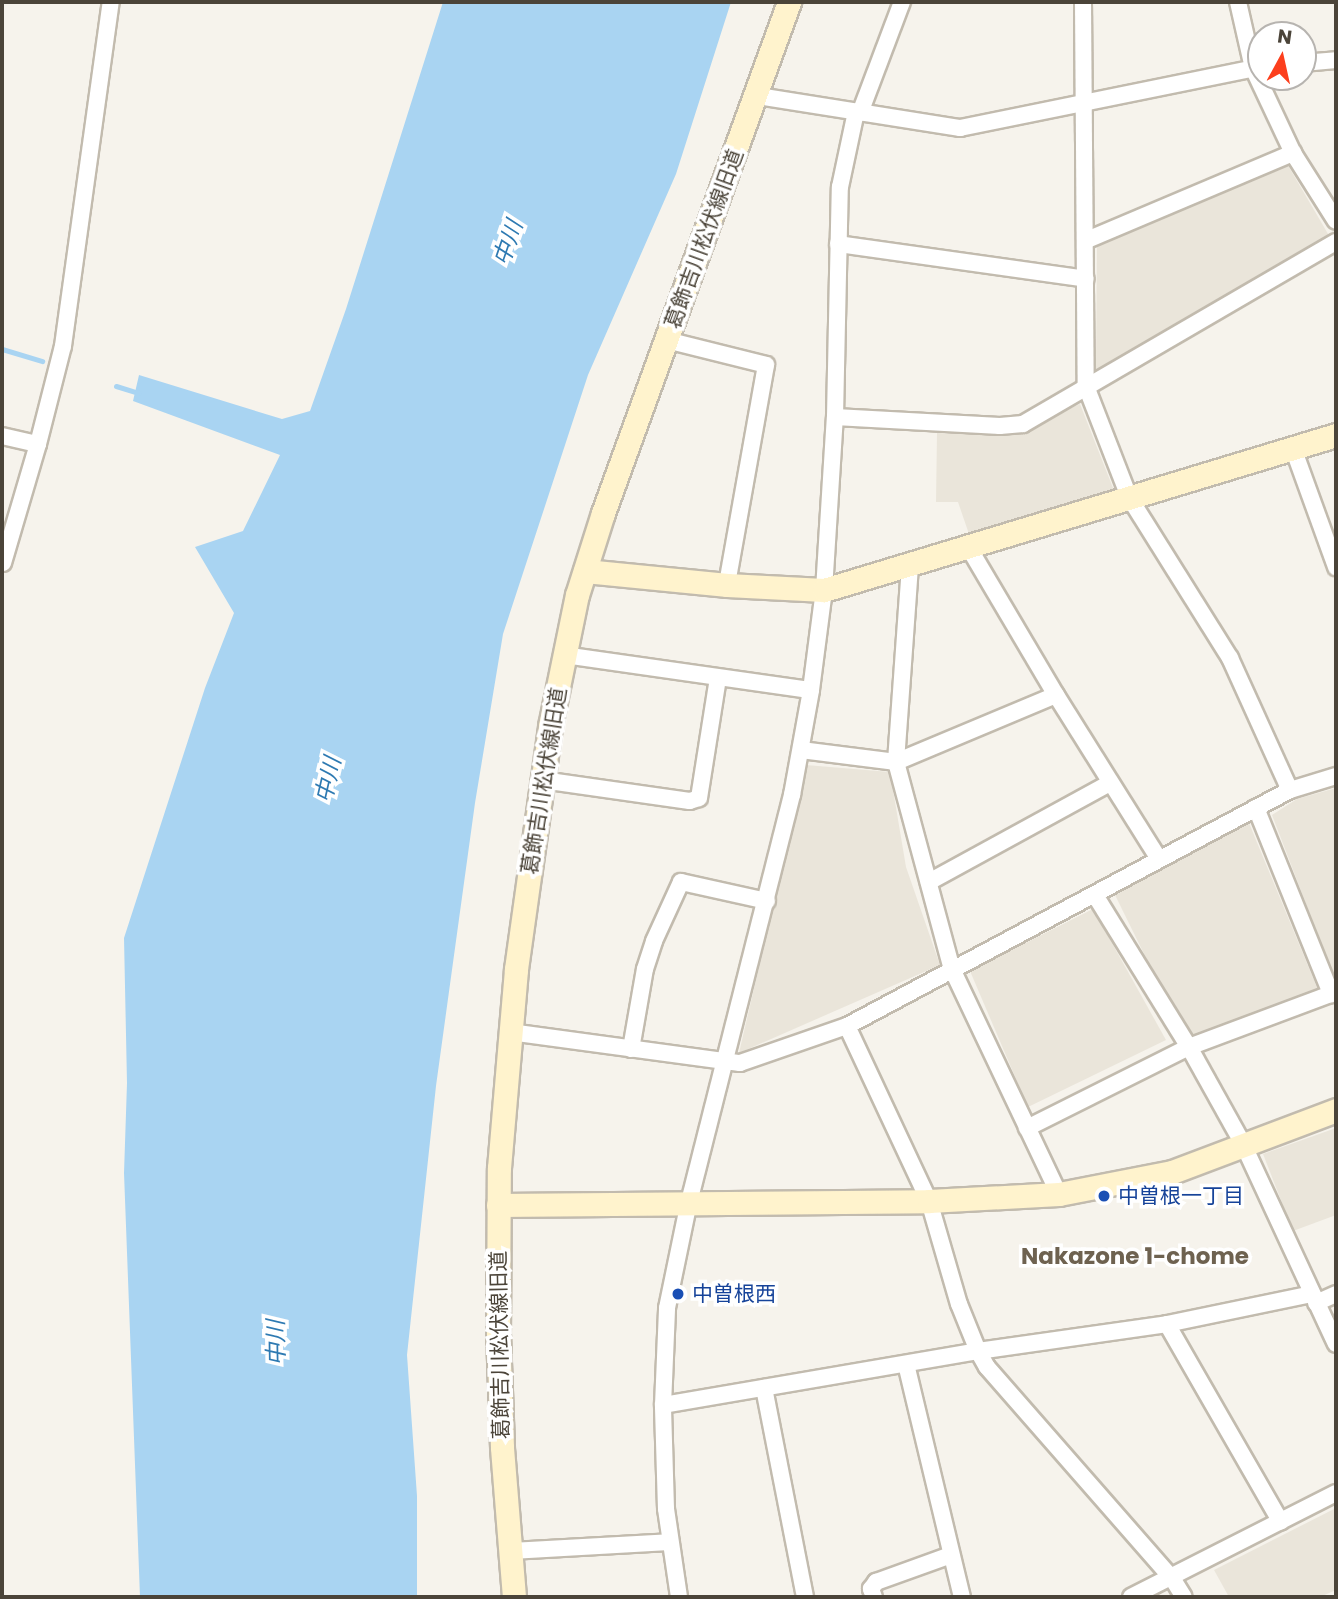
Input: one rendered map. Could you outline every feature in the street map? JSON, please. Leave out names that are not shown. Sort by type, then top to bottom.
[{"type":"street","points":[[3,563],[38,444],[63,345],[111,2]]},
{"type":"street","name":"葛飾吉川松伏線旧道","points":[[514,1597],[500,1377],[498,1205],[510,1032],[542,780],[577,595],[666,340],[758,96],[789,2]]},
{"type":"street","points":[[679,1597],[666,1509],[663,1405],[667,1308],[688,1202],[726,1063],[801,750],[824,590],[840,302],[840,187],[858,113],[902,2]]},
{"type":"street","points":[[1083,2],[1086,101],[1086,386],[1129,497],[1230,658],[1290,790]]},
{"type":"street","points":[[1238,2],[1247,33]]},
{"type":"street","points":[[1317,62],[1336,60]]},
{"type":"street","points":[[758,96],[960,128],[1247,70]]},
{"type":"street","points":[[1267,91],[1293,153],[1336,221]]},
{"type":"street","points":[[1087,240],[1293,153]]},
{"type":"street","points":[[835,417],[1000,426],[1023,424],[1336,242]]},
{"type":"street","points":[[838,244],[1086,279]]},
{"type":"street","points":[[666,340],[766,365],[727,585]]},
{"type":"street","points":[[585,571],[727,585],[824,590],[1336,435]]},
{"type":"street","points":[[2,436],[38,444]]},
{"type":"street","points":[[1293,448],[1336,567]]},
{"type":"street","points":[[969,548],[1056,695],[1159,859]]},
{"type":"street","points":[[910,566],[896,762],[952,969],[1059,1194]]},
{"type":"street","points":[[564,655],[811,690]]},
{"type":"street","points":[[542,780],[690,801],[698,798],[718,678]]},
{"type":"street","points":[[801,750],[896,762],[1056,695]]},
{"type":"street","points":[[510,1032],[740,1063],[847,1026],[1290,790],[1336,776]]},
{"type":"street","points":[[929,882],[1110,783]]},
{"type":"street","points":[[1027,1128],[1189,1047],[1334,993],[1256,808]]},
{"type":"street","points":[[631,1049],[645,969],[654,941],[681,882],[766,901]]},
{"type":"street","points":[[1095,895],[1189,1047],[1244,1146],[1336,1344]]},
{"type":"street","points":[[847,1026],[929,1202],[959,1304],[987,1367],[1172,1578],[1184,1597]]},
{"type":"street","points":[[498,1205],[929,1202],[1059,1194],[1150,1177],[1244,1146],[1336,1110]]},
{"type":"street","points":[[663,1405],[978,1350],[1167,1324],[1336,1294]]},
{"type":"street","points":[[1167,1324],[1281,1522]]},
{"type":"street","points":[[906,1364],[961,1597]]},
{"type":"street","points":[[764,1388],[806,1597]]},
{"type":"street","points":[[1131,1597],[1336,1493]]},
{"type":"street","points":[[510,1551],[670,1542]]},
{"type":"street","points":[[874,1597],[871,1589],[876,1582],[951,1555]]},
{"type":"shaded area","points":[[1286,162],[1331,239],[1096,371],[1097,243]]},
{"type":"shaded area","points":[[1080,404],[1115,493],[970,537],[958,502],[936,502],[937,433],[1008,435]]},
{"type":"shaded area","points":[[806,765],[890,772],[906,867],[940,965],[739,1053]]},
{"type":"shaded area","points":[[1336,788],[1336,982],[1272,815],[1297,799]]},
{"type":"shaded area","points":[[1249,823],[1318,990],[1187,1041],[1115,895]]},
{"type":"shaded area","points":[[1093,909],[1166,1040],[1028,1107],[970,971]]},
{"type":"shaded area","points":[[1336,1128],[1336,1215],[1293,1231],[1263,1154]]},
{"type":"shaded area","points":[[1336,1508],[1336,1590],[1320,1597],[1229,1597],[1214,1570]]},
{"type":"water","name":"中川","points":[[443,2],[731,2],[676,174],[588,375],[503,634],[475,803],[436,1086],[407,1355],[417,1496],[417,1597],[140,1597],[124,1173],[127,1083],[124,938],[205,688],[234,613],[195,547],[243,531],[280,455],[133,401],[139,375],[282,419],[310,411],[346,309]]},
{"type":"waterway","points":[[2,349],[42,361]]},
{"type":"waterway","points":[[116,386],[139,393]]},
{"type":"place","name":"中曽根一丁目","points":[[1104,1196]]},
{"type":"place","name":"中曽根西","points":[[678,1294]]},
{"type":"district","name":"Nakazone 1-chome","points":[[1135,1256]]}]
